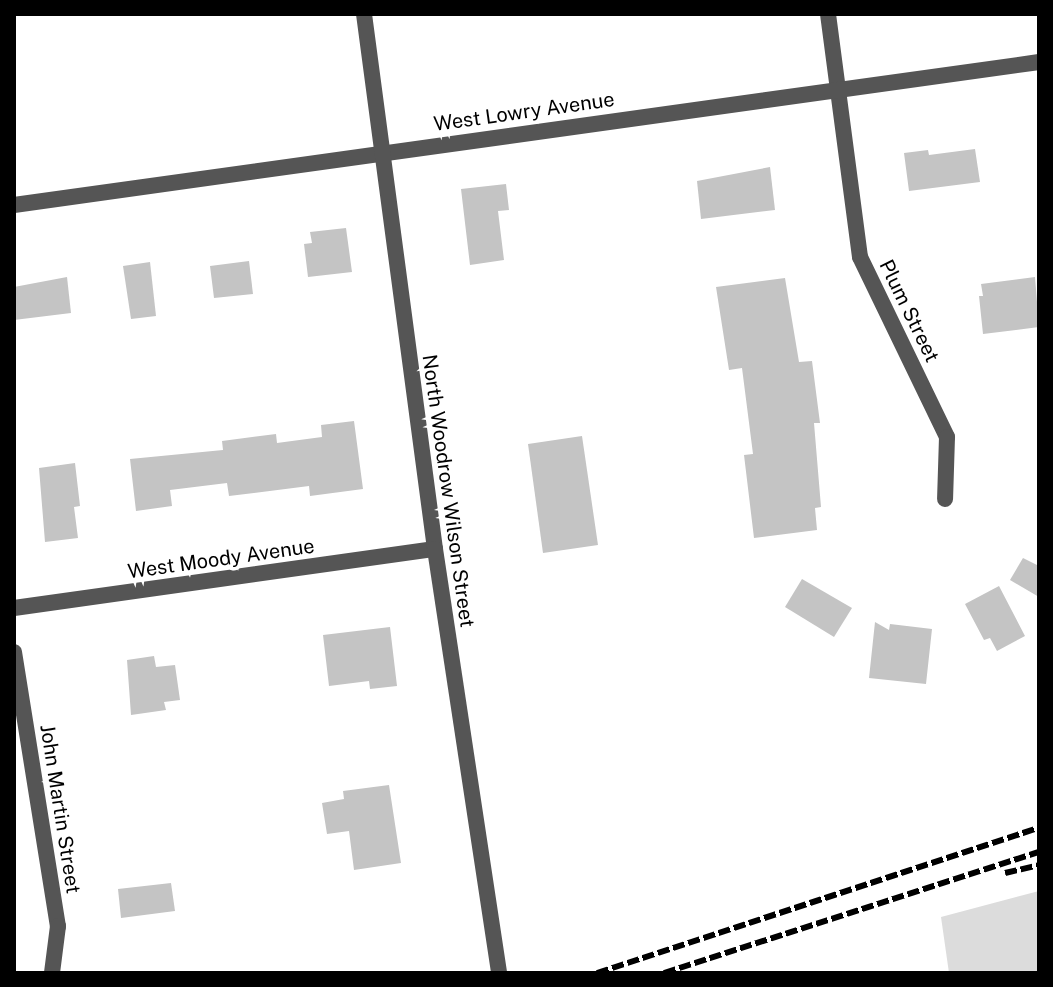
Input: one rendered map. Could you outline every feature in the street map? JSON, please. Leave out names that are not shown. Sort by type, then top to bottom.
[{"type":"street","name":"North Woodrow Wilson Street","points":[[364,14],[435,549],[499,973]]},
{"type":"street","name":"Plum Street","points":[[828,14],[860,257],[947,437],[945,499]]},
{"type":"street","name":"West Lowry Avenue","points":[[14,205],[1039,62]]},
{"type":"street","name":"West Moody Avenue","points":[[14,608],[435,549]]},
{"type":"street","name":"John Martin Street","points":[[14,652],[58,926],[52,973]]},
{"type":"shaded area","points":[[1039,891],[1039,973],[949,973],[941,917]]},
{"type":"building","points":[[975,149],[980,182],[909,191],[904,153],[928,150],[929,155]]},
{"type":"building","points":[[770,167],[775,210],[701,219],[697,181]]},
{"type":"building","points":[[506,184],[509,210],[498,211],[504,260],[470,265],[461,189]]},
{"type":"building","points":[[346,228],[352,272],[308,277],[304,244],[312,243],[310,232]]},
{"type":"building","points":[[249,261],[253,294],[214,298],[210,266]]},
{"type":"building","points":[[150,262],[156,316],[131,319],[123,266]]},
{"type":"building","points":[[67,277],[71,313],[14,320],[14,287]]},
{"type":"building","points":[[1035,277],[1039,327],[983,334],[979,296],[983,296],[981,284]]},
{"type":"building","points":[[785,278],[799,362],[812,361],[820,423],[814,423],[821,507],[815,508],[817,530],[754,538],[744,455],[753,454],[742,368],[729,370],[716,287]]},
{"type":"building","points":[[354,421],[363,489],[310,496],[309,486],[229,496],[227,483],[170,490],[172,506],[136,511],[130,459],[223,450],[222,441],[276,434],[277,443],[322,437],[321,425]]},
{"type":"building","points":[[582,436],[598,545],[543,553],[528,444]]},
{"type":"building","points":[[75,463],[80,506],[74,507],[78,538],[45,542],[39,468]]},
{"type":"building","points":[[1023,558],[1039,566],[1039,597],[1010,580]]},
{"type":"building","points":[[802,579],[852,608],[834,637],[785,607]]},
{"type":"building","points":[[999,586],[1025,636],[997,651],[990,638],[984,640],[965,604]]},
{"type":"building","points":[[875,622],[889,630],[890,624],[932,629],[926,684],[869,678]]},
{"type":"building","points":[[390,627],[397,686],[370,689],[369,681],[329,686],[323,635]]},
{"type":"building","points":[[154,656],[156,667],[175,665],[180,700],[164,702],[166,710],[131,715],[127,660]]},
{"type":"building","points":[[389,785],[401,863],[354,870],[349,831],[327,834],[322,803],[344,799],[343,791]]},
{"type":"building","points":[[171,883],[175,911],[121,918],[118,889]]},
{"type":"railway","points":[[597,973],[1039,828]]},
{"type":"railway","points":[[664,973],[1039,852]]},
{"type":"railway","points":[[1005,873],[1039,865]]}]
